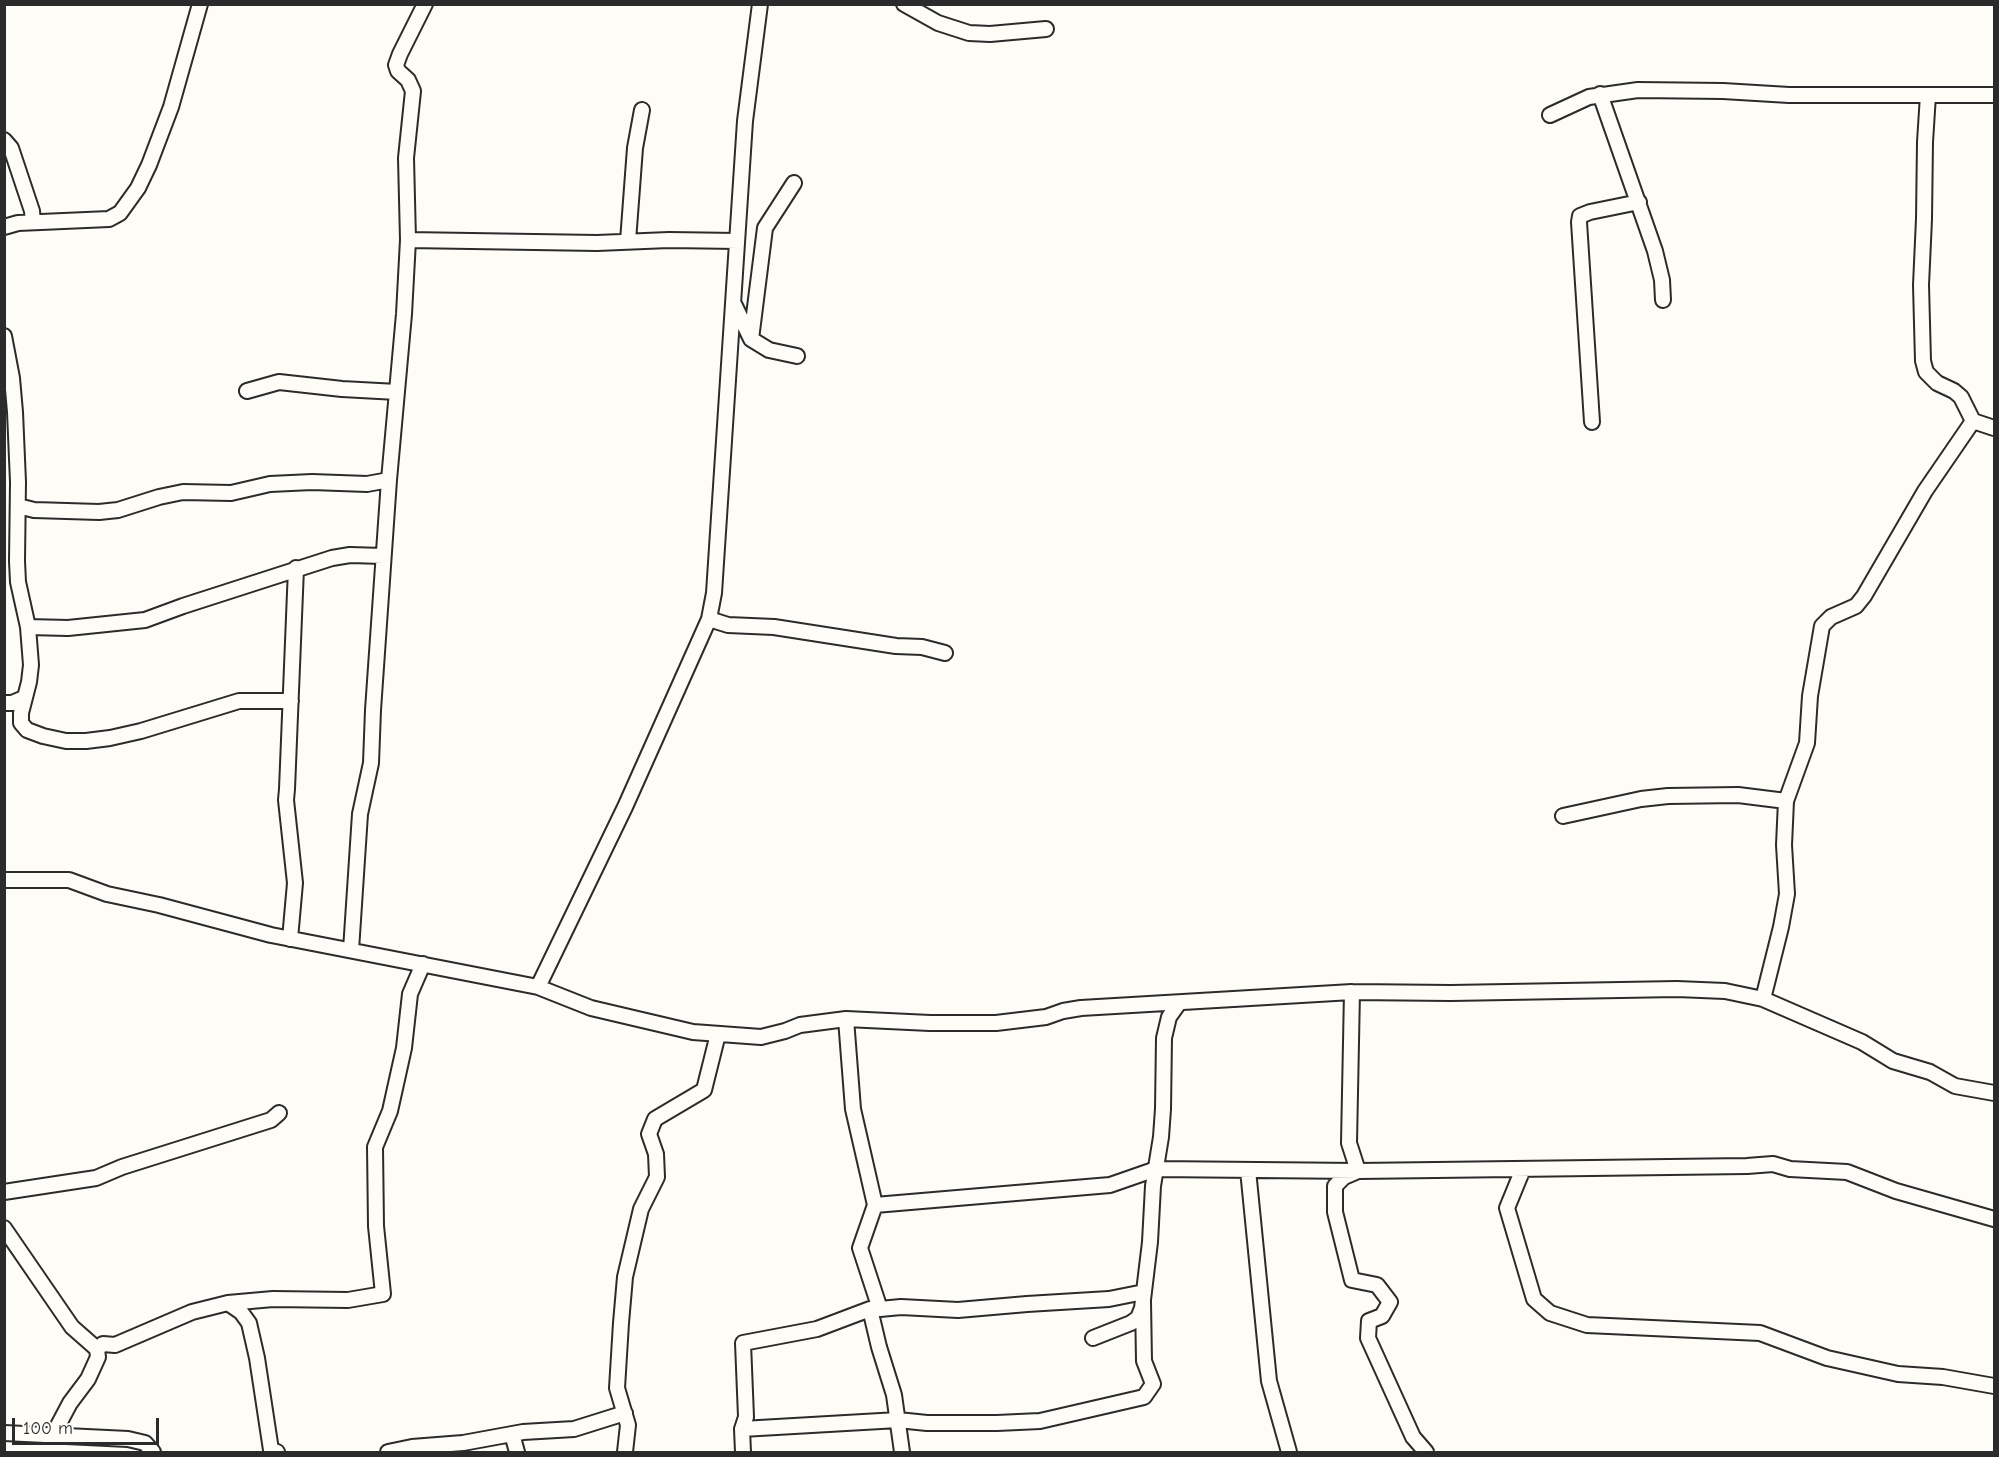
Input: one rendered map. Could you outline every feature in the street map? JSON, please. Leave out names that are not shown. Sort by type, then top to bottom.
[{"type":"street","points":[[4,227],[18,223],[109,219],[120,213],[144,178],[149,165],[171,106],[200,4]]},
{"type":"street","points":[[351,950],[360,814],[371,763],[383,556],[398,392],[408,240],[406,158],[413,91],[408,80],[398,71],[396,65],[425,4]]},
{"type":"street","points":[[538,987],[626,807],[709,619],[714,593],[746,112],[760,4]]},
{"type":"street","points":[[904,4],[938,23],[969,33],[990,34],[1046,29]]},
{"type":"street","points":[[1550,115],[1573,103],[1600,94],[1638,90],[1723,91],[1789,95],[1995,95]]},
{"type":"street","points":[[1600,94],[1660,266],[1663,300]]},
{"type":"street","points":[[1928,95],[1921,285],[1924,367],[1928,375],[1937,383],[1954,391],[1973,421],[1995,428]]},
{"type":"street","points":[[628,241],[635,148],[642,110]]},
{"type":"street","points":[[4,140],[11,148],[30,203],[33,222]]},
{"type":"street","points":[[752,339],[765,228],[794,183]]},
{"type":"street","points":[[1592,422],[1580,216],[1639,202]]},
{"type":"street","points":[[408,240],[737,241]]},
{"type":"street","points":[[733,302],[752,339],[769,350],[797,356]]},
{"type":"street","points":[[4,336],[8,378],[15,412],[18,582],[28,627],[30,675],[15,704],[21,723],[27,730],[43,736],[66,741],[86,741],[141,731],[239,701],[291,701]]},
{"type":"street","points":[[247,391],[279,382],[398,392]]},
{"type":"street","points":[[1763,999],[1787,894],[1784,845],[1786,801],[1807,743],[1810,696],[1822,626],[1831,617],[1856,606],[1864,596],[1925,491],[1973,421]]},
{"type":"street","points":[[18,507],[34,510],[99,512],[118,510],[183,492],[231,493],[270,484],[320,482],[367,484],[389,480]]},
{"type":"street","points":[[28,627],[68,628],[145,620],[296,568],[340,556],[383,556]]},
{"type":"street","points":[[290,939],[295,883],[286,800],[296,568]]},
{"type":"street","points":[[709,619],[728,625],[783,628],[896,646],[922,647],[945,653]]},
{"type":"street","points":[[1563,816],[1641,799],[1668,796],[1738,795],[1786,801]]},
{"type":"street","points":[[4,880],[69,880],[107,894],[159,905],[271,936],[538,987],[591,1008],[693,1032],[760,1037],[800,1025],[846,1019],[996,1023],[1046,1017],[1081,1008],[1352,992],[1440,993],[1677,989],[1725,991],[1763,999],[1862,1042],[1893,1061],[1930,1072],[1955,1086],[1995,1093]]},
{"type":"street","points":[[97,1349],[103,1344],[115,1345],[192,1312],[228,1303],[273,1299],[348,1300],[383,1294],[376,1226],[375,1147],[390,1111],[404,1048],[410,994],[423,964]]},
{"type":"street","points":[[1352,992],[1349,1143],[1358,1171]]},
{"type":"street","points":[[1093,1338],[1131,1323],[1140,1313],[1163,1109],[1164,1038],[1169,1017],[1179,1003]]},
{"type":"street","points":[[1160,1004],[1169,1017]]},
{"type":"street","points":[[846,1019],[853,1108],[875,1206],[860,1248],[875,1309],[879,1347],[894,1395],[902,1452]]},
{"type":"street","points":[[625,1452],[628,1425],[617,1388],[625,1277],[641,1209],[657,1178],[656,1154],[649,1134],[655,1119],[704,1090],[718,1034]]},
{"type":"street","points":[[4,1192],[96,1178],[122,1167],[270,1120],[279,1113]]},
{"type":"street","points":[[875,1206],[1110,1185],[1156,1169],[1358,1171],[1773,1164],[1790,1169],[1847,1172],[1896,1191],[1995,1220]]},
{"type":"street","points":[[1523,1169],[1507,1208],[1534,1299],[1550,1313],[1587,1325],[1760,1333],[1827,1358],[1888,1372],[1943,1377],[1995,1386]]},
{"type":"street","points":[[1248,1170],[1269,1381],[1289,1452]]},
{"type":"street","points":[[1358,1171],[1344,1177],[1335,1186],[1335,1212],[1343,1251],[1352,1280],[1377,1285],[1390,1302],[1382,1316],[1369,1321],[1368,1338],[1413,1437],[1426,1452]]},
{"type":"street","points":[[4,1228],[72,1327],[97,1349],[98,1357],[88,1379],[70,1403],[53,1435]]},
{"type":"street","points":[[743,1452],[742,1429],[746,1417],[743,1343],[817,1329],[875,1309],[901,1307],[958,1310],[1143,1297]]},
{"type":"street","points":[[742,1429],[898,1420],[927,1423],[1040,1421],[1144,1397],[1154,1384],[1144,1361],[1143,1297]]},
{"type":"street","points":[[228,1303],[249,1323],[257,1358],[271,1450],[276,1452]]},
{"type":"street","points":[[388,1452],[412,1447],[463,1443],[512,1434],[574,1429],[625,1413]]},
{"type":"street","points":[[4,1433],[128,1439],[145,1443],[153,1452]]},
{"type":"street","points":[[512,1434],[517,1452]]}]
